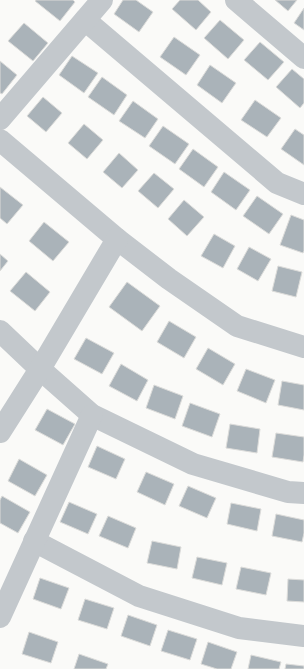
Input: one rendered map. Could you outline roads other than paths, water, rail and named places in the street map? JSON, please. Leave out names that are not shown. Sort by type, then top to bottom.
[{"type":"street","points":[[0,119],[102,0]]},
{"type":"street","points":[[236,0],[304,58]]},
{"type":"street","points":[[85,20],[278,183],[304,194]]},
{"type":"street","points":[[0,140],[117,239],[169,279],[237,326],[304,347]]},
{"type":"street","points":[[0,432],[40,369],[117,239]]},
{"type":"street","points":[[0,331],[92,415],[193,464],[288,492],[304,493]]},
{"type":"street","points":[[0,617],[92,415]]},
{"type":"street","points":[[34,541],[138,596],[239,628],[304,636]]}]
